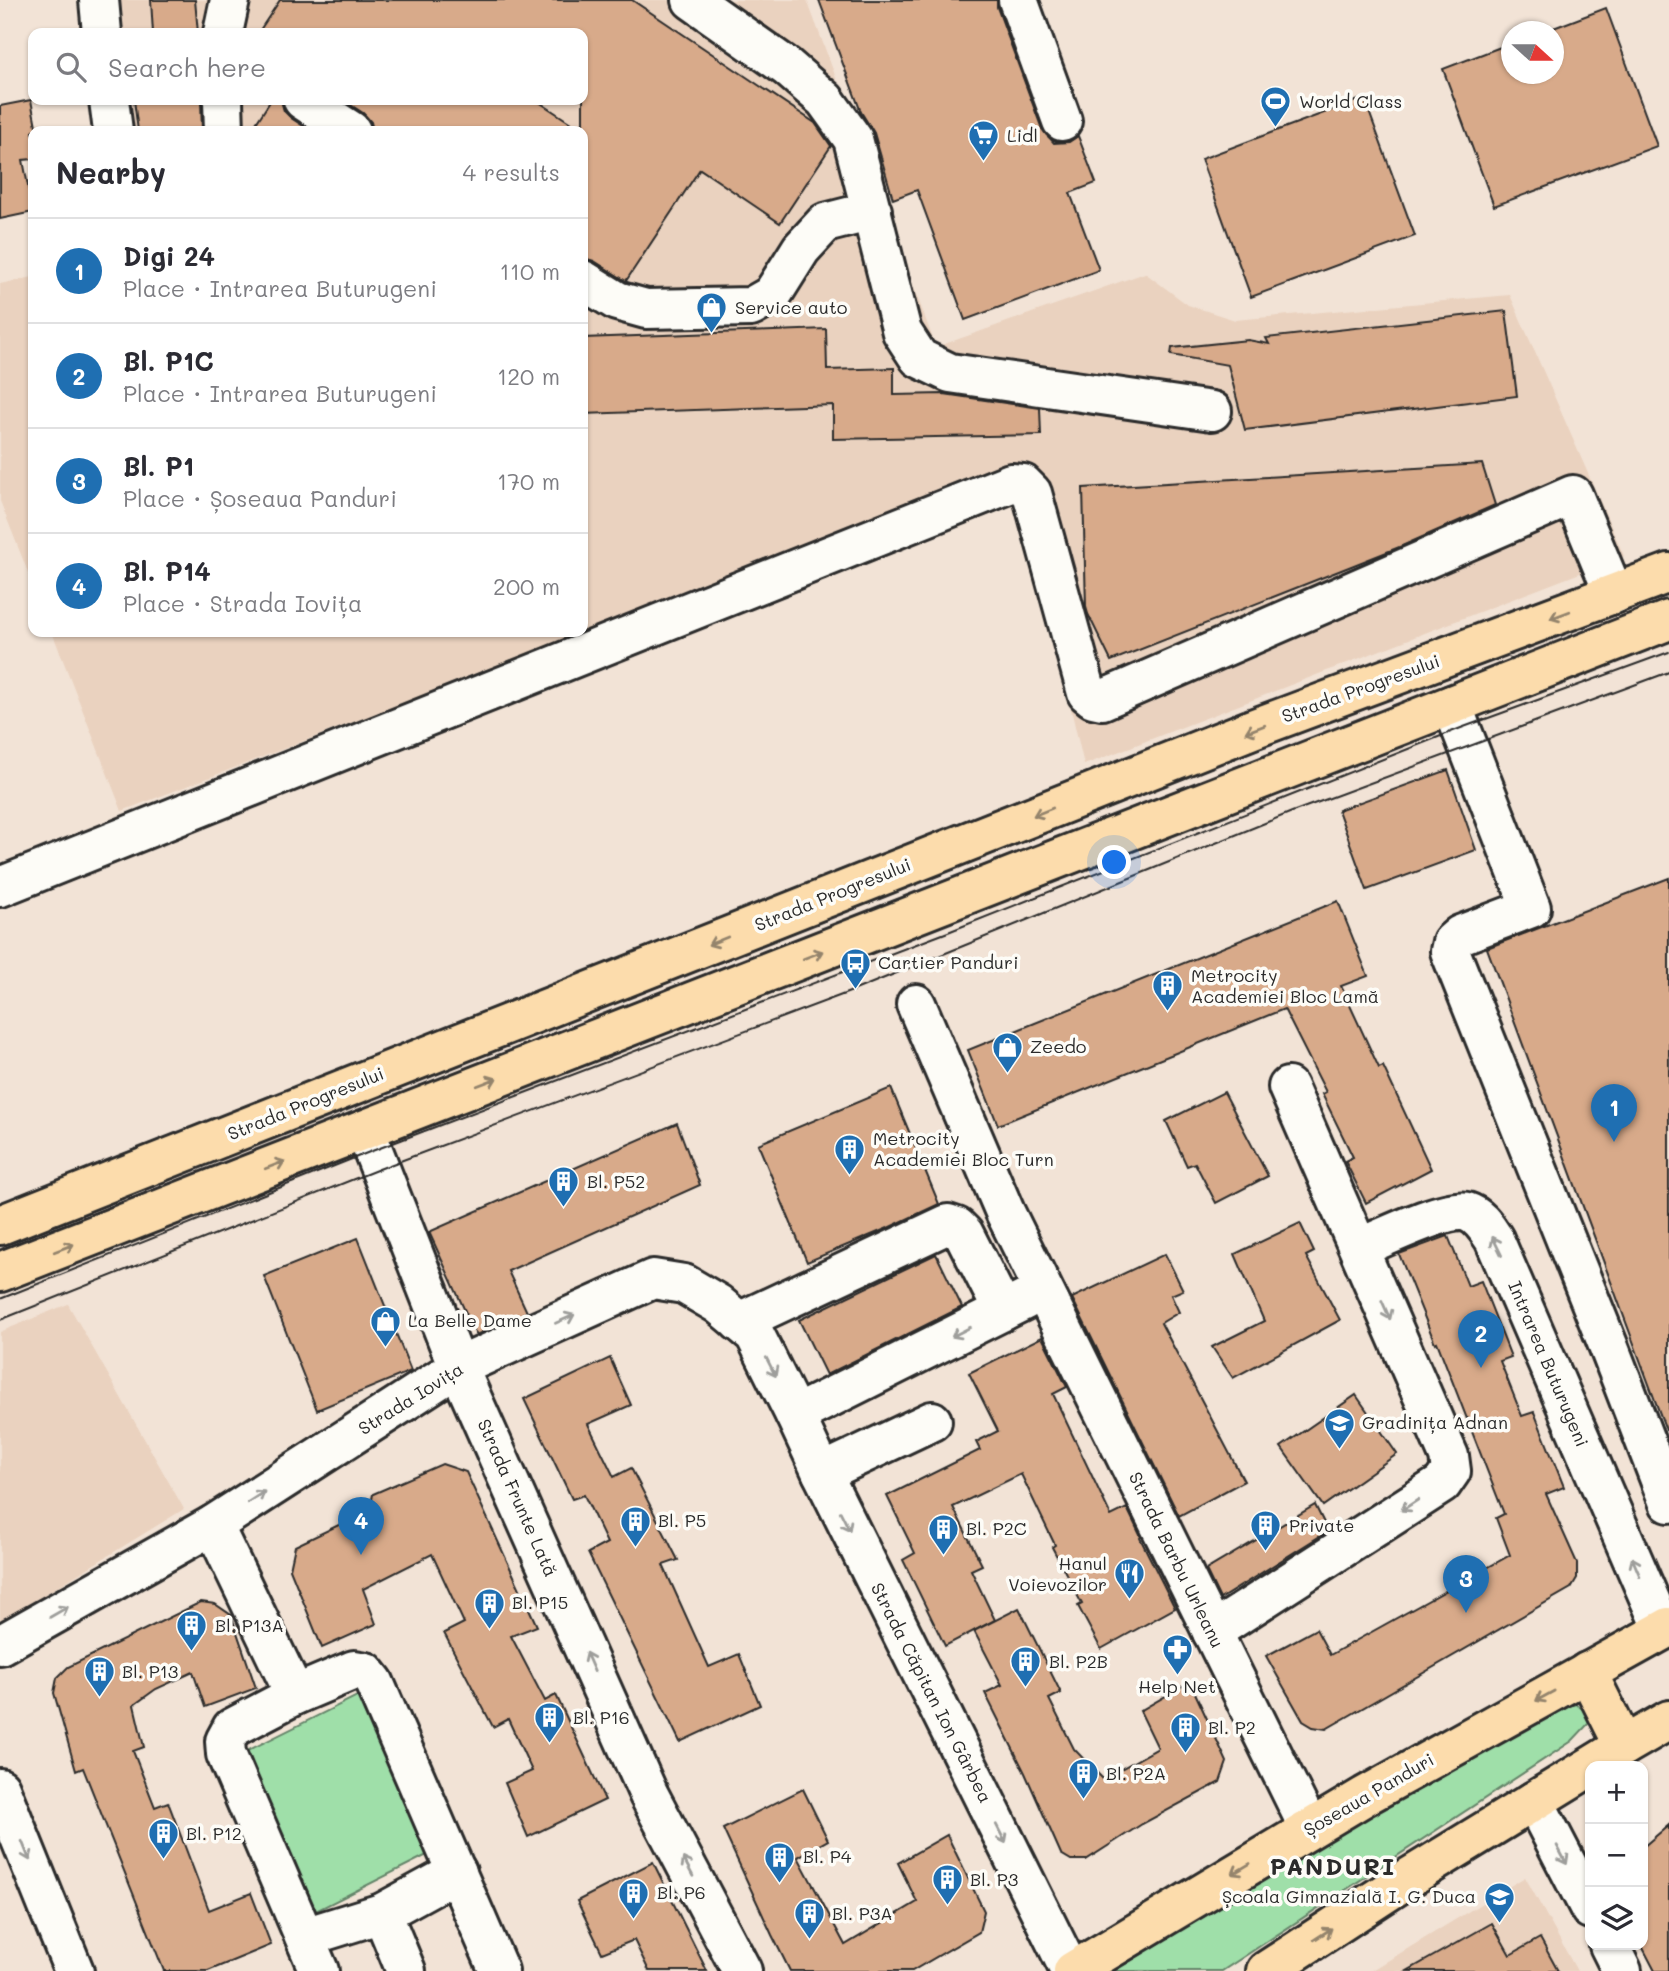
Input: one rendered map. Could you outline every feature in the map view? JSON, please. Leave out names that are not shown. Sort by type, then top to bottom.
[{"type":"main road","name":"Strada Progresului","points":[[0,1225],[1255,728],[1669,573]]},
{"type":"main road","points":[[1614,594],[1629,636]]},
{"type":"main road","points":[[0,1272],[1669,620]]},
{"type":"main road","points":[[348,1088],[365,1130]]},
{"type":"main road","name":"Șoseaua Panduri","points":[[1071,1971],[1309,1828],[1666,1628]]},
{"type":"main road","points":[[1587,1672],[1624,1746]]},
{"type":"main road","points":[[1266,1971],[1410,1877],[1624,1746],[1668,1724]]},
{"type":"street","points":[[99,0],[102,28]]},
{"type":"street","points":[[692,0],[787,67],[825,100],[853,139],[902,332],[919,358],[950,373],[1212,411]]},
{"type":"street","points":[[1018,0],[1062,121]]},
{"type":"street","points":[[110,105],[112,126]]},
{"type":"street","points":[[223,105],[224,126]]},
{"type":"street","points":[[311,105],[343,126]]},
{"type":"street","points":[[588,283],[617,302],[646,309],[751,307],[772,295],[801,249],[825,223],[872,211]]},
{"type":"street","points":[[588,316],[617,302]]},
{"type":"street","points":[[0,887],[1011,483],[1023,484],[1032,493],[1087,693],[1102,700],[1573,495],[1614,594]]},
{"type":"street","points":[[1452,705],[1531,908],[1460,935],[1452,942],[1450,951],[1669,1503]]},
{"type":"street","name":"Strada Barbu Urleanu","points":[[916,1004],[1005,1212],[1309,1828]]},
{"type":"street","points":[[1212,1632],[1442,1484],[1451,1471],[1449,1456],[1288,1087]]},
{"type":"street","name":"Strada Frunte Lată","points":[[365,1130],[458,1367],[649,1795],[742,1971]]},
{"type":"street","name":"Intrarea Buturugeni","points":[[1359,1248],[1440,1215],[1458,1211],[1469,1213],[1483,1223],[1500,1252],[1666,1628]]},
{"type":"street","points":[[739,1322],[948,1224],[957,1227],[964,1234],[1003,1311]]},
{"type":"street","name":"Strada Iovița","points":[[0,1645],[213,1525],[458,1367],[653,1279],[684,1284],[718,1304],[755,1335],[795,1415]]},
{"type":"street","points":[[795,1415],[1044,1291]]},
{"type":"street","name":"Strada Căpitan Ion Gârbea","points":[[795,1415],[1071,1971]]},
{"type":"street","points":[[822,1473],[932,1421]]},
{"type":"street","points":[[213,1525],[295,1695]]},
{"type":"street","points":[[457,1872],[312,1954],[226,1755],[225,1741],[232,1728],[295,1695],[354,1670],[366,1672],[374,1682],[457,1872],[499,1971]]},
{"type":"street","points":[[0,1788],[74,1971]]},
{"type":"street","points":[[1534,1801],[1585,1899]]},
{"type":"street","points":[[382,1913],[406,1971]]},
{"type":"street","points":[[1612,1950],[1622,1971]]},
{"type":"shaded area","points":[[117,0],[807,0],[936,347],[1145,273],[1188,305],[1235,320],[1510,295],[1624,556],[1084,765],[1015,468],[588,632],[588,126],[132,126],[130,105],[588,105],[588,28],[120,28]]},
{"type":"shaded area","points":[[28,278],[28,572],[0,501],[0,284]]},
{"type":"shaded area","points":[[54,637],[575,637],[122,811]]},
{"type":"shaded area","points":[[68,1304],[184,1509],[0,1622],[0,1332]]},
{"type":"shaded area","name":"Școala Gimnazială I. G. Duca","points":[[1525,1877],[1577,1971],[1371,1971]]},
{"type":"green space","points":[[365,1692],[435,1851],[310,1914],[241,1754]]},
{"type":"green space","points":[[1576,1704],[1585,1711],[1589,1723],[1572,1741],[1222,1971],[1114,1971],[1485,1743],[1550,1712]]},
{"type":"building","points":[[151,0],[195,0],[198,28],[153,28]]},
{"type":"building","points":[[280,0],[632,0],[815,123],[831,146],[780,223],[700,169],[626,281],[588,259],[588,126],[583,126],[583,105],[588,105],[588,28],[261,28]]},
{"type":"building","name":"Lidl","points":[[819,0],[997,0],[997,7],[1042,129],[1054,143],[1069,142],[1078,136],[1096,183],[1070,193],[1099,270],[965,320],[917,190],[893,199],[874,133],[861,112]]},
{"type":"building","points":[[1606,8],[1657,146],[1494,206],[1443,69],[1501,47],[1501,84],[1564,84],[1564,24]]},
{"type":"building","points":[[1364,98],[1415,236],[1251,297],[1201,159]]},
{"type":"building","points":[[28,101],[28,105],[32,105],[36,126],[28,126],[28,160],[23,160],[28,186],[28,213],[0,219],[0,106]]},
{"type":"building","points":[[135,105],[201,105],[202,126],[137,126]]},
{"type":"building","points":[[268,105],[282,105],[284,111],[303,126],[254,126]]},
{"type":"building","points":[[351,105],[544,105],[575,126],[372,126],[363,113]]},
{"type":"building","points":[[1506,311],[1517,396],[1245,430],[1228,365],[1171,355],[1172,348],[1248,340],[1269,344],[1266,338]]},
{"type":"building","points":[[826,329],[827,370],[894,368],[894,395],[944,394],[1040,408],[1041,435],[833,439],[833,405],[588,414],[588,338]]},
{"type":"building","points":[[1482,464],[1495,505],[1402,546],[1111,661],[1088,614],[1083,488]]},
{"type":"building","points":[[1448,770],[1476,850],[1367,890],[1338,810]]},
{"type":"building","points":[[1669,878],[1669,1429],[1666,1430],[1487,948]]},
{"type":"building","name":"Metrocity Academiei Bloc Lamă","points":[[1338,901],[1368,976],[1341,986],[1379,1068],[1383,1066],[1431,1169],[1366,1203],[1345,1161],[1353,1157],[1322,1094],[1326,1092],[1284,1009],[998,1125],[968,1050]]},
{"type":"building","name":"Metrocity Academiei Bloc Turn","points":[[891,1088],[939,1204],[807,1262],[758,1144]]},
{"type":"building","points":[[1224,1092],[1268,1176],[1216,1203],[1195,1163],[1187,1166],[1166,1121]]},
{"type":"building","name":"Bl. P52","points":[[677,1123],[700,1185],[508,1271],[527,1312],[476,1335],[429,1232]]},
{"type":"building","points":[[1300,1223],[1314,1252],[1306,1256],[1340,1320],[1233,1378],[1212,1347],[1264,1321],[1235,1254]]},
{"type":"building","points":[[1448,1236],[1468,1286],[1481,1281],[1511,1357],[1500,1361],[1522,1416],[1534,1412],[1564,1487],[1546,1494],[1577,1563],[1577,1578],[1571,1588],[1326,1729],[1313,1727],[1303,1721],[1266,1656],[1316,1629],[1330,1655],[1510,1555],[1496,1518],[1504,1514],[1437,1342],[1435,1343],[1399,1254]]},
{"type":"building","points":[[358,1238],[411,1371],[317,1410],[264,1276]]},
{"type":"building","points":[[936,1254],[962,1307],[826,1375],[799,1320]]},
{"type":"building","points":[[1165,1254],[1183,1290],[1171,1295],[1179,1312],[1161,1323],[1244,1481],[1179,1516],[1072,1298]]},
{"type":"building","points":[[1042,1337],[1067,1387],[1053,1394],[1111,1516],[1127,1508],[1175,1608],[1101,1649],[1078,1606],[1082,1604],[1052,1547],[1055,1545],[1021,1474],[953,1507],[982,1565],[971,1570],[995,1620],[945,1646],[903,1560],[915,1553],[887,1496],[980,1450],[976,1442],[998,1431],[969,1373]]},
{"type":"building","name":"Bl. P5","points":[[610,1358],[631,1405],[588,1424],[614,1477],[631,1468],[678,1560],[663,1565],[709,1667],[739,1654],[760,1705],[680,1742],[588,1553],[607,1543],[584,1495],[572,1499],[524,1399]]},
{"type":"building","name":"Gradinița Adnan","points":[[1356,1395],[1397,1454],[1323,1506],[1281,1447]]},
{"type":"building","points":[[442,1464],[466,1472],[537,1626],[511,1636],[545,1701],[556,1695],[605,1800],[528,1837],[505,1783],[532,1771],[508,1719],[493,1727],[444,1633],[464,1623],[432,1554],[363,1589],[376,1624],[322,1648],[290,1569],[295,1546],[370,1510],[373,1494]]},
{"type":"building","name":"Private","points":[[1315,1505],[1328,1531],[1220,1599],[1206,1570]]},
{"type":"building","points":[[201,1602],[215,1604],[231,1615],[256,1688],[205,1707],[193,1672],[156,1689],[134,1705],[144,1747],[133,1751],[155,1807],[168,1802],[209,1910],[251,1893],[271,1945],[208,1971],[164,1971],[83,1768],[76,1771],[54,1693],[57,1678],[68,1667]]},
{"type":"building","points":[[1019,1608],[1061,1693],[1049,1699],[1074,1749],[1103,1779],[1158,1748],[1140,1711],[1190,1682],[1227,1762],[1220,1782],[1142,1824],[1086,1860],[1071,1860],[1061,1854],[985,1693],[1002,1685],[974,1631]]},
{"type":"building","points":[[803,1789],[828,1840],[798,1857],[845,1945],[917,1902],[898,1863],[947,1835],[984,1911],[979,1932],[912,1971],[790,1971],[723,1829]]},
{"type":"building","points":[[1669,1825],[1669,1971],[1655,1971],[1644,1950],[1648,1950],[1648,1843]]},
{"type":"building","name":"Bl. P6","points":[[653,1862],[707,1971],[649,1971],[634,1940],[602,1953],[577,1901]]},
{"type":"building","points":[[1492,1923],[1510,1955],[1540,1938],[1558,1971],[1407,1971]]},
{"type":"tram line","points":[[0,1299],[372,1151],[948,932],[1461,728],[1669,652]]},
{"type":"tram line","points":[[0,1320],[379,1169],[855,990],[1292,812],[1669,672]]},
{"type":"place","name":"World Class","points":[[1276,129]]},
{"type":"place","name":"Lidl","points":[[984,163]]},
{"type":"place","name":"Service auto","points":[[712,335]]},
{"type":"place","name":"Cartier Panduri","points":[[855,990]]},
{"type":"place","name":"Metrocity Academiei Bloc Lamă","points":[[1168,1013]]},
{"type":"place","name":"Zeedo","points":[[1007,1074]]},
{"type":"place","name":"Digi 24","points":[[1614,1142]]},
{"type":"place","name":"Metrocity Academiei Bloc Turn","points":[[850,1176]]},
{"type":"place","name":"Bl. P52","points":[[564,1209]]},
{"type":"place","name":"La Belle Dame","points":[[385,1348]]},
{"type":"place","name":"Bl. P1C","points":[[1481,1368]]},
{"type":"place","name":"Gradinița Adnan","points":[[1339,1450]]},
{"type":"place","name":"Bl. P5","points":[[635,1548]]},
{"type":"place","name":"Private","points":[[1266,1553]]},
{"type":"place","name":"Bl. P14","points":[[361,1555]]},
{"type":"place","name":"Bl. P2C","points":[[943,1556]]},
{"type":"place","name":"Hanul Voievozilor","points":[[1130,1601]]},
{"type":"place","name":"Bl. P1","points":[[1466,1613]]},
{"type":"place","name":"Bl. P15","points":[[489,1630]]},
{"type":"place","name":"Bl. P13A","points":[[192,1653]]},
{"type":"place","name":"Help Net","points":[[1177,1676]]},
{"type":"place","name":"Bl. P2B","points":[[1026,1689]]},
{"type":"place","name":"Bl. P13","points":[[99,1699]]},
{"type":"place","name":"Bl. P16","points":[[550,1745]]},
{"type":"place","name":"Bl. P2","points":[[1185,1755]]},
{"type":"place","name":"Bl. P2A","points":[[1083,1801]]},
{"type":"place","name":"Bl. P12","points":[[163,1861]]},
{"type":"place","name":"Bl. P4","points":[[780,1884]]},
{"type":"place","name":"Bl. P3","points":[[947,1907]]},
{"type":"place","name":"Bl. P6","points":[[634,1920]]},
{"type":"place","name":"Școala Gimnazială I. G. Duca","points":[[1499,1924]]},
{"type":"place","name":"Bl. P3A","points":[[809,1941]]},
{"type":"district","name":"PANDURI","points":[[1333,1867]]}]
